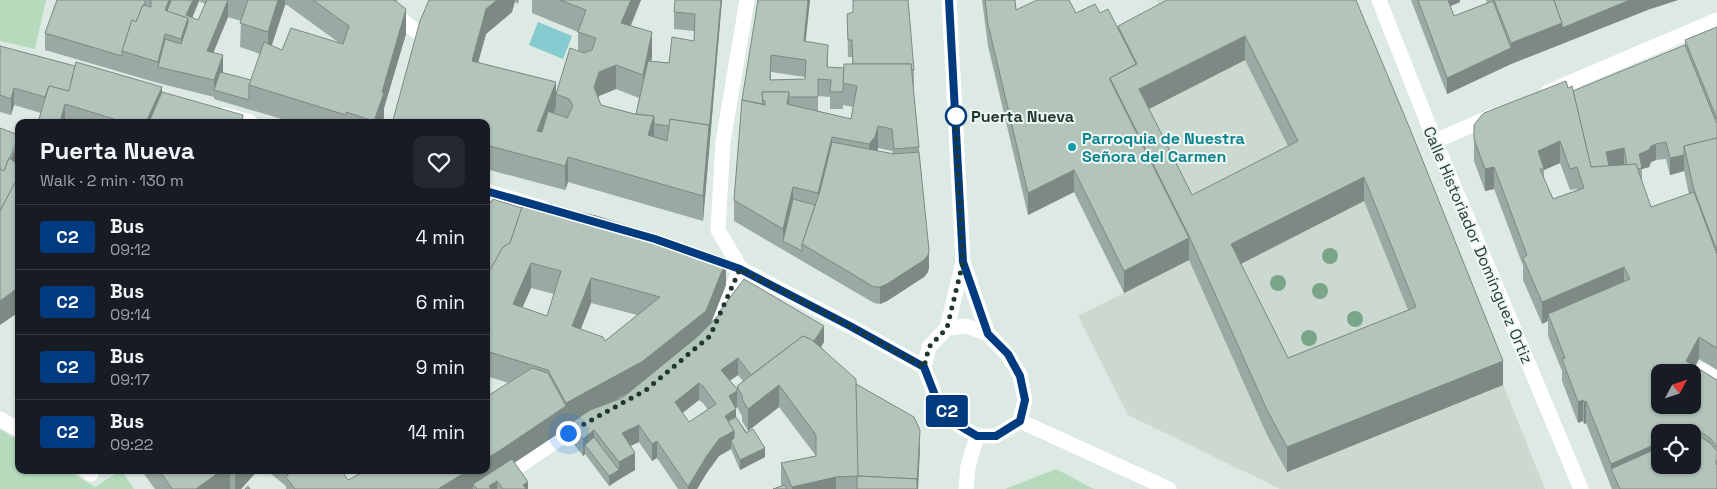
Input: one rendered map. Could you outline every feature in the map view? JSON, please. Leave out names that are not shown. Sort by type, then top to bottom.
[{"type":"street","points":[[377,0],[420,28],[412,50]]},
{"type":"street","points":[[740,269],[718,230],[724,142],[747,0]]},
{"type":"street","points":[[949,0],[963,262],[988,334]]},
{"type":"street","name":"Calle Historiador Domínguez Ortiz","points":[[1379,0],[1435,141],[1581,489]]},
{"type":"street","points":[[1535,98],[1717,20]]},
{"type":"street","points":[[1435,141],[1508,110]]},
{"type":"street","points":[[212,112],[239,119]]},
{"type":"street","points":[[490,192],[556,212]]},
{"type":"street","points":[[715,260],[740,269],[924,367]]},
{"type":"street","points":[[947,328],[966,326],[988,334],[1008,354],[1020,376],[1025,400],[1020,421],[996,436],[977,436],[955,423],[936,398],[924,367],[929,347],[947,328],[963,262]]},
{"type":"street","points":[[710,336],[740,269]]},
{"type":"street","points":[[1703,370],[1717,379]]},
{"type":"street","points":[[485,489],[568,433],[601,415]]},
{"type":"street","points":[[0,419],[15,428]]},
{"type":"street","points":[[1020,421],[1169,489]]},
{"type":"street","points":[[966,489],[968,466],[977,436]]},
{"type":"shaded area","points":[[1156,0],[1346,0],[1545,489],[1280,489],[1128,415],[1078,316],[1189,260],[1110,102],[1173,21]]},
{"type":"green space","points":[[0,0],[46,0],[35,49],[0,41]]},
{"type":"green space","points":[[0,429],[15,438],[15,474],[74,474],[95,487],[115,474],[124,474],[134,489],[0,489]]},
{"type":"green space","points":[[1056,469],[1094,489],[1005,489]]},
{"type":"water","points":[[538,22],[572,36],[563,59],[529,45]]},
{"type":"building","points":[[57,0],[145,0],[145,5],[143,5],[136,22],[132,20],[122,56],[45,33]]},
{"type":"building","points":[[149,0],[169,0],[165,10],[188,18],[181,39],[165,34],[158,62],[122,51],[132,20],[136,22],[143,5],[151,7],[151,1]]},
{"type":"building","points":[[171,0],[193,0],[186,15],[198,20],[207,0],[228,0],[207,51],[223,55],[214,80],[158,67],[165,39],[181,44],[188,23],[188,18],[167,11]]},
{"type":"building","points":[[248,0],[278,0],[268,32],[240,23]]},
{"type":"building","points":[[313,0],[394,0],[406,9],[382,92],[384,93],[375,119],[368,119],[346,112],[346,115],[249,85],[264,42],[282,50],[291,28],[343,44],[349,26]]},
{"type":"building","points":[[429,0],[497,0],[486,9],[472,61],[556,82],[537,131],[542,132],[548,111],[567,118],[573,106],[569,99],[556,94],[570,48],[584,53],[592,50],[596,38],[578,32],[586,10],[560,0],[631,0],[621,23],[652,32],[643,75],[616,65],[599,72],[594,87],[601,105],[634,114],[654,116],[648,135],[667,141],[670,119],[709,125],[703,196],[568,157],[565,166],[490,146],[490,119],[393,119],[420,21]]},
{"type":"building","points":[[675,0],[721,0],[709,132],[709,125],[670,119],[669,126],[654,124],[654,116],[636,114],[648,61],[669,63],[672,37],[694,41],[695,14],[674,12]]},
{"type":"building","points":[[758,0],[808,0],[804,41],[828,45],[827,67],[844,68],[843,92],[830,92],[831,80],[818,79],[818,97],[789,97],[789,92],[762,92],[763,104],[742,100]],"holes":[[[771,55],[806,60],[805,79],[770,80]]]},
{"type":"building","points":[[853,0],[908,0],[914,70],[911,69],[911,64],[853,64],[852,40],[848,40],[847,14],[853,12]]},
{"type":"building","name":"Parroquia de Nuestra Señora del Carmen","points":[[985,0],[1015,0],[1016,10],[1037,0],[1069,0],[1076,13],[1095,4],[1100,13],[1108,9],[1136,64],[1110,78],[1110,80],[1189,238],[1124,271],[1074,170],[1028,193],[988,24]]},
{"type":"building","points":[[1167,0],[1356,0],[1503,361],[1287,447],[1267,410],[1189,236],[1110,78],[1137,64],[1118,26]],"holes":[[[1245,36],[1298,141],[1192,195],[1139,89]],[[1364,177],[1416,307],[1288,358],[1231,244]]]},
{"type":"building","points":[[1418,0],[1448,0],[1454,16],[1493,1],[1511,48],[1447,78]]},
{"type":"building","points":[[1494,0],[1554,0],[1562,23],[1511,43]]},
{"type":"building","points":[[1554,0],[1630,0],[1562,28]]},
{"type":"building","points":[[1717,27],[1717,119],[1685,40]]},
{"type":"building","points":[[1685,45],[1717,124],[1717,138],[1684,146],[1684,155],[1670,158],[1666,142],[1651,146],[1649,150],[1639,154],[1642,168],[1637,169],[1636,164],[1627,165],[1624,148],[1606,152],[1609,166],[1591,167],[1573,91]]},
{"type":"building","points":[[0,46],[75,66],[69,91],[49,86],[45,97],[14,88],[11,99],[0,95]]},
{"type":"building","points":[[76,62],[162,87],[147,119],[114,119],[65,104],[61,119],[39,119],[49,86],[69,91]]},
{"type":"building","points":[[844,64],[911,64],[919,147],[894,149],[892,129],[878,126],[875,137],[869,144],[832,137],[818,193],[793,187],[783,229],[734,200],[742,100],[765,105],[762,92],[789,92],[787,104],[851,119],[857,86],[843,83]]},
{"type":"building","points":[[220,72],[251,80],[249,100],[214,90]]},
{"type":"building","points":[[1566,81],[1568,88],[1572,86],[1591,167],[1636,164],[1651,207],[1694,192],[1717,254],[1717,348],[1699,337],[1686,361],[1691,364],[1651,364],[1651,414],[1701,414],[1701,370],[1717,380],[1717,447],[1711,439],[1701,432],[1701,424],[1651,424],[1651,446],[1611,464],[1586,401],[1578,402],[1562,359],[1565,358],[1548,314],[1630,279],[1624,267],[1542,302],[1523,258],[1527,255],[1494,167],[1485,169],[1474,139],[1474,125],[1484,113]],"holes":[[[1560,141],[1570,169],[1577,167],[1584,188],[1553,199],[1540,169],[1544,169],[1538,151]]]},
{"type":"building","points":[[162,92],[243,115],[242,119],[150,119]]},
{"type":"building","points":[[0,128],[15,134],[15,145],[4,171],[0,169]]},
{"type":"building","points":[[1717,138],[1717,251],[1694,190],[1684,146]]},
{"type":"building","points":[[832,142],[894,154],[919,152],[928,255],[924,260],[880,287],[874,287],[802,244],[820,191]]},
{"type":"building","points":[[9,158],[15,162],[15,183],[0,211],[0,169],[4,171]]},
{"type":"building","points":[[15,183],[15,290],[0,301],[0,211]]},
{"type":"building","points":[[493,199],[522,208],[510,243],[503,247],[490,271],[490,201],[492,202]]},
{"type":"building","points":[[793,199],[815,205],[802,244],[802,251],[783,241]]},
{"type":"building","points":[[524,201],[596,216],[724,258],[726,261],[706,311],[643,361],[566,403],[548,370],[490,352],[490,270],[503,247],[510,243]],"holes":[[[531,263],[561,271],[547,316],[513,304]],[[591,278],[660,297],[605,341],[603,337],[572,326]]]},
{"type":"building","points":[[744,279],[824,326],[814,341],[803,336],[751,375],[738,358],[721,370],[737,389],[737,391],[729,396],[736,409],[725,416],[734,431],[719,439],[688,487],[657,441],[652,444],[639,425],[622,433],[635,453],[619,462],[594,430],[583,439],[571,423],[590,410],[622,398],[697,337],[721,313],[719,312]],"holes":[[[699,383],[716,404],[689,422],[675,402]]]},
{"type":"building","points":[[803,336],[812,340],[856,379],[859,476],[836,477],[792,487],[781,463],[816,456],[816,435],[779,385],[748,409],[737,386]]},
{"type":"building","points":[[532,368],[548,373],[566,406],[490,456],[490,394]]},
{"type":"building","points":[[856,384],[914,417],[920,430],[917,484],[917,479],[858,476]]},
{"type":"building","points":[[736,417],[746,433],[753,429],[765,448],[740,460],[731,441],[734,438],[734,431],[728,421]]},
{"type":"building","points":[[594,437],[619,470],[609,476],[585,445]]},
{"type":"building","points":[[1701,437],[1717,451],[1717,461],[1715,462],[1717,465],[1717,489],[1620,489],[1611,469],[1651,451],[1651,474],[1701,474]]},
{"type":"building","points":[[512,459],[528,482],[523,485],[526,489],[503,489],[497,481],[489,486],[491,489],[477,489],[473,484]]},
{"type":"building","points":[[162,474],[217,474],[196,489],[172,489]]},
{"type":"building","points":[[288,474],[344,474],[348,480],[359,474],[462,474],[438,489],[295,489],[286,477]]},
{"type":"building","points":[[857,476],[917,479],[917,489],[857,489]]},
{"type":"building","points":[[785,485],[787,489],[773,489]]},
{"type":"bus line","name":"C2","points":[[490,192],[547,210],[655,239],[740,269],[924,367],[936,398],[955,423],[977,436],[996,436],[1020,421],[1025,400],[1020,376],[1008,354],[988,334],[963,262],[949,0]]},
{"type":"place","name":"Puerta Nueva","points":[[956,116]]},
{"type":"place","name":"Parroquia de Nuestra Señora del Carmen","points":[[1072,147]]},
{"type":"route","points":[[568,433],[646,390],[710,336],[740,269],[924,367],[929,347],[947,328],[963,262],[955,112],[956,116]]}]
